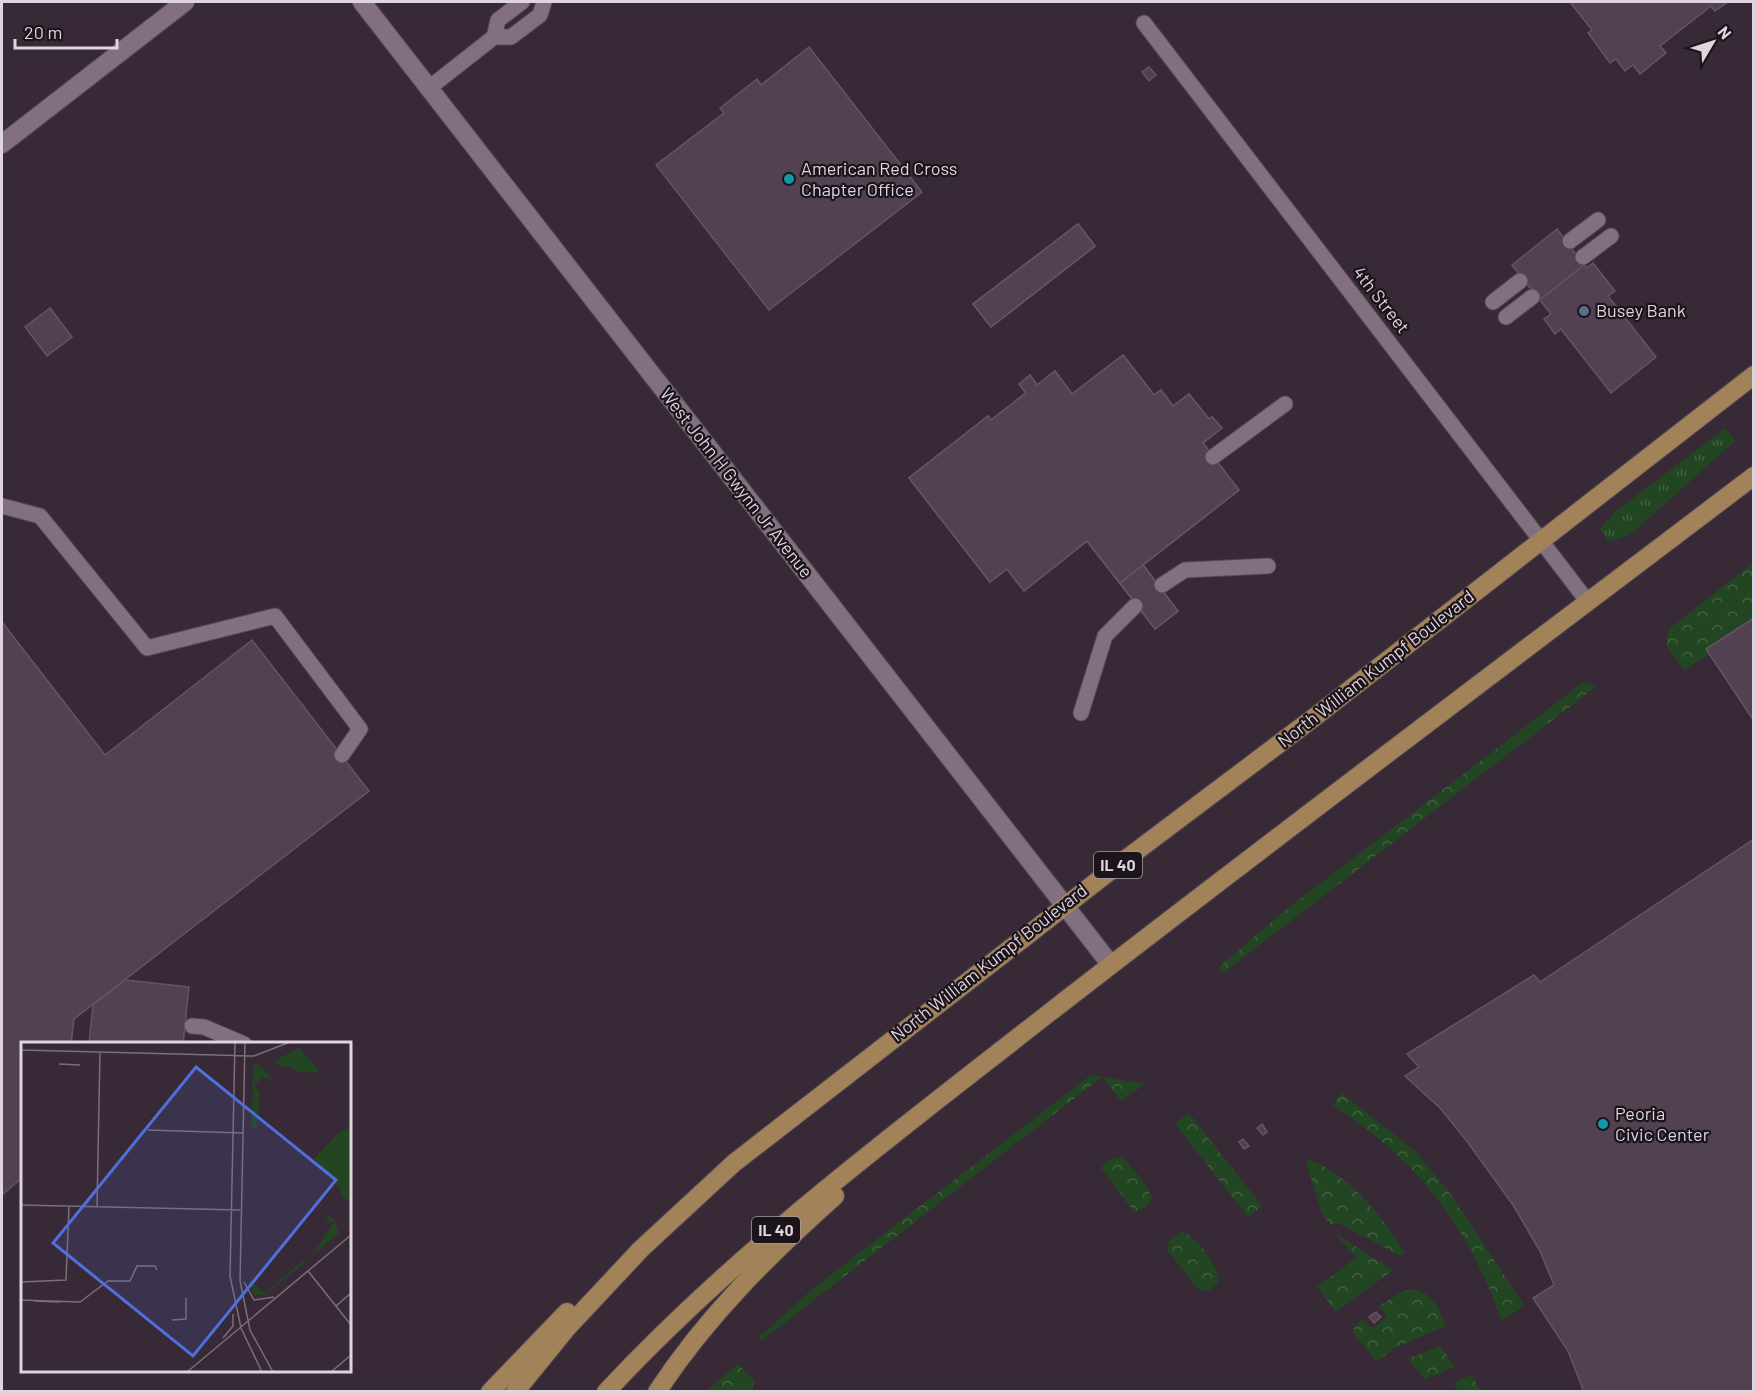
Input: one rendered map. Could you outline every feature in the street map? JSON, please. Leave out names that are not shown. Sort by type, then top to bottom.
[{"type":"main road","name":"North William Kumpf Boulevard","points":[[515,1392],[567,1328],[641,1249],[698,1194],[808,1103],[1316,716],[1754,375]]},
{"type":"main road","name":"IL 40","points":[[606,1392],[686,1309],[744,1257],[959,1084],[1111,965],[1754,476]]},
{"type":"main road","points":[[657,1392],[706,1325],[766,1262],[959,1084]]},
{"type":"main road","points":[[490,1392],[630,1247],[696,1187],[808,1103]]},
{"type":"street","points":[[2,144],[185,2]]},
{"type":"street","name":"West John H Gwynn Jr Avenue","points":[[362,2],[1111,965]]},
{"type":"lane","points":[[494,37],[498,20],[522,2]]},
{"type":"lane","points":[[429,88],[494,37],[511,37],[540,15],[544,2]]},
{"type":"lane","name":"4th Street","points":[[1144,23],[1588,602]]},
{"type":"lane","points":[[1570,241],[1598,220]]},
{"type":"lane","points":[[1583,257],[1611,236]]},
{"type":"lane","points":[[1493,302],[1520,281]]},
{"type":"lane","points":[[1506,317],[1532,297]]},
{"type":"lane","points":[[1213,457],[1286,404]]},
{"type":"lane","points":[[2,506],[40,516],[147,648],[275,616],[360,729],[342,755]]},
{"type":"lane","points":[[1162,585],[1185,570],[1268,566]]},
{"type":"lane","points":[[1081,713],[1105,636],[1135,606]]},
{"type":"lane","points":[[192,1026],[204,1027],[239,1042]]},
{"type":"green space","points":[[1725,428],[1735,441],[1631,534],[1609,542],[1600,529],[1614,513]]},
{"type":"green space","points":[[1753,563],[1753,618],[1706,649],[1709,654],[1684,670],[1666,645],[1669,629]]},
{"type":"green space","points":[[1582,683],[1597,686],[1223,973],[1219,967],[1278,916]]},
{"type":"green space","points":[[1091,1075],[1145,1084],[1121,1101],[1102,1077],[761,1341],[759,1337],[815,1287]]},
{"type":"green space","points":[[1341,1093],[1414,1150],[1450,1193],[1524,1305],[1502,1321],[1473,1254],[1437,1198],[1391,1149],[1333,1105]]},
{"type":"green space","points":[[1189,1113],[1262,1206],[1248,1217],[1175,1124]]},
{"type":"green space","points":[[1123,1157],[1146,1185],[1152,1199],[1146,1207],[1134,1212],[1101,1168],[1108,1160]]},
{"type":"green space","points":[[1308,1159],[1338,1176],[1364,1198],[1405,1252],[1400,1256],[1340,1224],[1330,1224],[1322,1213],[1307,1166]]},
{"type":"green space","points":[[1182,1232],[1200,1246],[1215,1268],[1219,1282],[1208,1291],[1198,1289],[1166,1248],[1170,1240]]},
{"type":"green space","points":[[1336,1234],[1393,1270],[1336,1312],[1317,1287],[1356,1258]]},
{"type":"green space","points":[[1415,1289],[1427,1295],[1435,1303],[1446,1326],[1394,1348],[1377,1362],[1353,1333],[1355,1326],[1363,1319],[1373,1329],[1387,1316],[1379,1306],[1403,1291]]},
{"type":"green space","points":[[1440,1346],[1455,1367],[1425,1379],[1408,1359]]},
{"type":"green space","points":[[738,1364],[754,1380],[752,1391],[707,1391]]},
{"type":"green space","points":[[1471,1375],[1481,1391],[1458,1391],[1454,1383]]},
{"type":"building","points":[[1570,2],[1728,2],[1715,11],[1711,6],[1660,46],[1666,53],[1640,74],[1633,65],[1625,71],[1616,59],[1610,63],[1588,33],[1592,30]]},
{"type":"building","name":"American Red Cross Chapter Office","points":[[809,47],[922,192],[769,310],[656,165],[724,113],[720,108],[757,79],[761,85]]},
{"type":"building","points":[[1149,67],[1156,75],[1149,81],[1142,72]]},
{"type":"building","points":[[1078,224],[1095,246],[991,327],[973,304]]},
{"type":"building","points":[[1078,224],[1095,246],[991,327],[973,304]]},
{"type":"building","points":[[1557,229],[1584,265],[1540,300],[1512,265]]},
{"type":"building","points":[[1593,263],[1615,291],[1608,296],[1656,357],[1611,393],[1561,329],[1555,334],[1544,319],[1551,314],[1540,300],[1584,265],[1587,268]]},
{"type":"building","points":[[50,308],[72,337],[47,356],[25,327]]},
{"type":"building","points":[[1123,355],[1154,395],[1161,390],[1173,406],[1189,394],[1209,419],[1212,417],[1222,428],[1203,443],[1239,490],[1143,565],[1178,611],[1155,629],[1087,541],[1024,591],[1007,569],[990,582],[909,478],[988,416],[991,420],[1026,393],[1019,384],[1030,375],[1037,385],[1055,371],[1072,394]]},
{"type":"building","points":[[1123,355],[1154,395],[1161,390],[1173,406],[1189,394],[1209,419],[1212,417],[1222,428],[1203,443],[1239,490],[1120,583],[1087,541],[1024,591],[1007,569],[990,582],[909,478],[988,416],[991,420],[1026,393],[1019,384],[1030,375],[1037,385],[1055,371],[1072,394]]},
{"type":"building","points":[[1143,565],[1178,611],[1155,629],[1120,583]]},
{"type":"building","points":[[1754,618],[1754,721],[1706,649]]},
{"type":"building","points":[[2,622],[105,755],[252,640],[369,791],[74,1019],[71,1042],[21,1042],[21,1179],[2,1195]]},
{"type":"building","name":"Peoria Civic Center","points":[[1754,839],[1754,1392],[1584,1392],[1568,1351],[1533,1298],[1554,1285],[1540,1251],[1513,1205],[1466,1140],[1440,1108],[1405,1076],[1419,1067],[1407,1054],[1534,975],[1540,982]]},
{"type":"building","points":[[125,980],[189,987],[183,1042],[89,1042],[93,1005]]},
{"type":"building","points":[[1262,1124],[1267,1132],[1263,1135],[1257,1128]]},
{"type":"building","points":[[1243,1139],[1249,1146],[1244,1149],[1239,1142]]},
{"type":"building","points":[[1376,1312],[1381,1317],[1374,1323],[1369,1317]]},
{"type":"place","name":"American Red Cross Chapter Office","points":[[789,179]]},
{"type":"place","name":"Busey Bank","points":[[1584,311]]},
{"type":"place","name":"Peoria Civic Center","points":[[1603,1124]]}]
